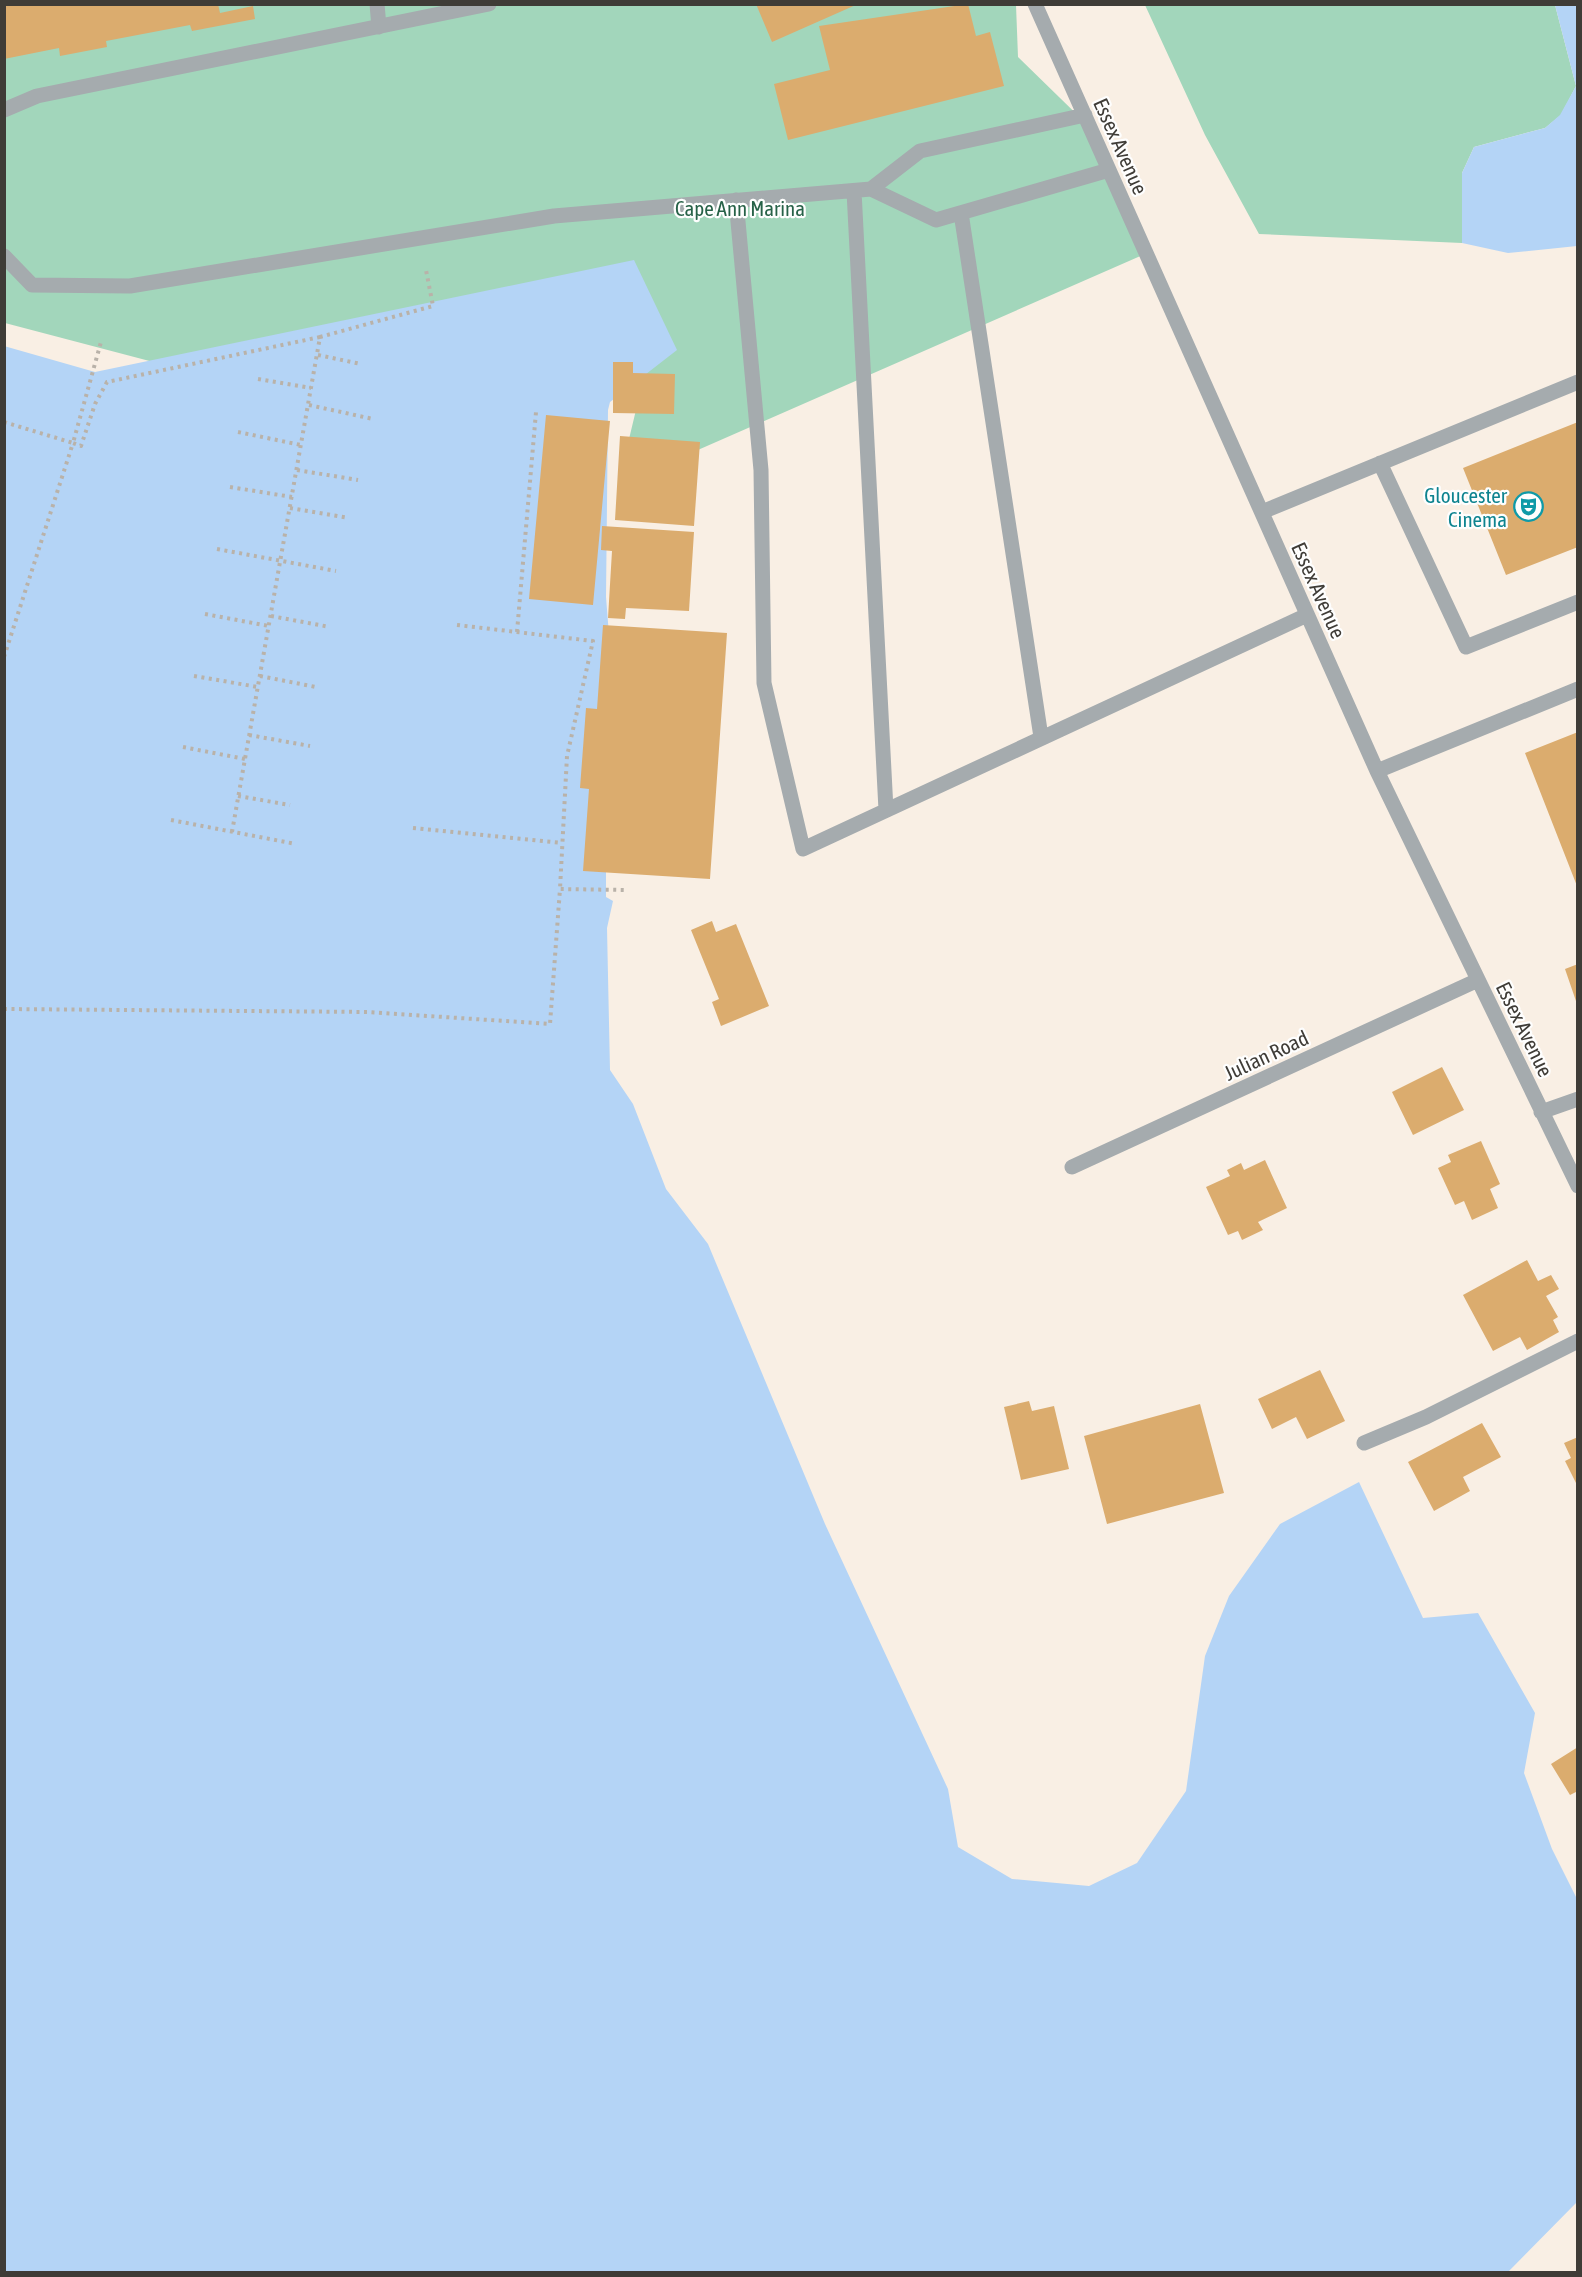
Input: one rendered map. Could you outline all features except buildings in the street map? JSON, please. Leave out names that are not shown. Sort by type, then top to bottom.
[{"type":"street","points":[[377,4],[379,27]]},
{"type":"street","name":"Essex Avenue","points":[[1035,4],[1377,771],[1578,1186]]},
{"type":"street","points":[[4,110],[37,96],[489,5]]},
{"type":"street","points":[[4,256],[32,285],[130,286],[528,220],[871,189],[920,151],[1084,115]]},
{"type":"street","points":[[871,189],[936,220],[1109,170]]},
{"type":"street","points":[[854,191],[886,810]]},
{"type":"street","points":[[736,200],[761,470],[764,683],[803,849],[1307,615]]},
{"type":"street","points":[[961,213],[1041,737]]},
{"type":"street","points":[[1262,512],[1578,382]]},
{"type":"street","points":[[1380,463],[1466,647],[1578,602]]},
{"type":"street","points":[[1377,771],[1578,689]]},
{"type":"street","name":"Julian Road","points":[[1072,1167],[1478,980]]},
{"type":"street","points":[[1541,1112],[1578,1099]]},
{"type":"street","points":[[1364,1443],[1426,1417],[1578,1341]]},
{"type":"path","points":[[4,422],[81,446],[95,404],[107,382],[320,337],[433,306],[426,270]]},
{"type":"path","points":[[232,832],[320,337]]},
{"type":"path","points":[[4,657],[73,443],[101,342]]},
{"type":"path","points":[[318,355],[361,364]]},
{"type":"path","points":[[258,379],[311,388]]},
{"type":"path","points":[[309,405],[373,419]]},
{"type":"path","points":[[517,632],[536,412]]},
{"type":"path","points":[[238,432],[301,445]]},
{"type":"path","points":[[297,470],[358,480]]},
{"type":"path","points":[[230,487],[292,497]]},
{"type":"path","points":[[290,508],[349,518]]},
{"type":"path","points":[[216,549],[336,571]]},
{"type":"path","points":[[205,614],[269,626]]},
{"type":"path","points":[[271,616],[330,627]]},
{"type":"path","points":[[4,1009],[368,1012],[550,1024],[567,756],[593,641],[457,625]]},
{"type":"path","points":[[194,676],[258,687]]},
{"type":"path","points":[[260,676],[316,687]]},
{"type":"path","points":[[249,735],[310,746]]},
{"type":"path","points":[[183,747],[245,759]]},
{"type":"path","points":[[238,796],[290,805]]},
{"type":"path","points":[[171,820],[296,844]]},
{"type":"path","points":[[412,828],[562,843]]},
{"type":"path","points":[[560,889],[626,890]]},
{"type":"green space","name":"Cape Ann Marina","points":[[4,5],[1016,5],[1018,57],[1100,137],[1145,254],[618,485],[641,389],[294,399],[5,323]]},
{"type":"green space","points":[[1145,5],[1555,5],[1576,86],[1561,115],[1545,128],[1474,147],[1462,173],[1462,243],[1259,234],[1205,135]]},
{"type":"water","points":[[1555,5],[1577,5],[1577,246],[1508,253],[1462,243],[1462,173],[1474,147],[1545,128],[1560,115],[1576,86]]},
{"type":"water","points":[[634,260],[677,350],[610,402],[608,410],[606,597],[622,799],[606,803],[606,897],[613,901],[607,928],[610,1070],[633,1104],[666,1189],[708,1244],[825,1524],[948,1789],[958,1847],[1012,1879],[1089,1886],[1137,1863],[1186,1791],[1205,1656],[1229,1596],[1280,1524],[1359,1482],[1423,1618],[1478,1613],[1535,1713],[1524,1773],[1552,1849],[1578,1901],[1577,2202],[1508,2272],[5,2272],[4,346],[95,372]]},
{"type":"place","name":"Gloucester Cinema","points":[[1528,507]]}]
